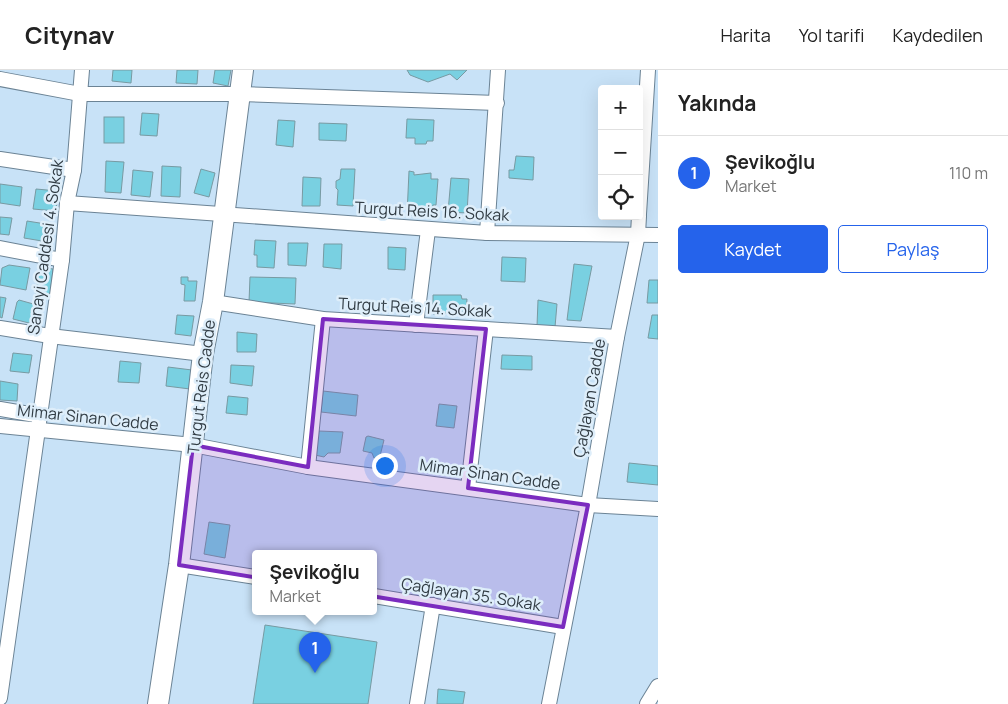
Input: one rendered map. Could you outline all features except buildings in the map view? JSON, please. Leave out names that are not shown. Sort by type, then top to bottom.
[{"type":"street","name":"Sanayi Caddesi 4. Sokak","points":[[0,698],[74,170],[82,70]]},
{"type":"street","name":"Turgut Reis Cadde","points":[[158,704],[179,565],[202,354],[213,302],[244,70]]},
{"type":"street","points":[[487,233],[498,70]]},
{"type":"street","name":"Çağlayan Cadde","points":[[641,175],[648,70]]},
{"type":"street","points":[[0,79],[80,94],[240,94],[497,103]]},
{"type":"street","points":[[0,158],[74,170]]},
{"type":"street","name":"Turgut Reis 16. Sokak","points":[[68,203],[428,230],[487,233],[658,235]]},
{"type":"street","name":"Çağlayan Cadde","points":[[549,704],[588,505],[617,337],[638,234],[639,220]]},
{"type":"street","points":[[416,325],[428,230]]},
{"type":"street","points":[[0,248],[62,260]]},
{"type":"street","name":"Turgut Reis 14. Sokak","points":[[213,302],[323,319],[617,337]]},
{"type":"street","points":[[308,467],[323,319]]},
{"type":"street","points":[[0,328],[50,336],[202,354]]},
{"type":"street","points":[[468,488],[486,329]]},
{"type":"street","points":[[0,409],[40,422]]},
{"type":"street","name":"Mimar Sinan Cadde","points":[[0,426],[40,422],[193,445],[308,467],[588,505],[658,508]]},
{"type":"street","points":[[179,565],[252,576]]},
{"type":"street","name":"Çağlayan 35. Sokak","points":[[377,596],[563,626]]},
{"type":"street","points":[[417,704],[433,605]]},
{"type":"street","points":[[648,701],[658,686]]},
{"type":"highlighted area","points":[[323,319],[486,329],[468,488],[588,505],[563,627],[179,565],[193,445],[308,467]]},
{"type":"place","name":"Şevikoğlu","points":[[315,673]]}]
